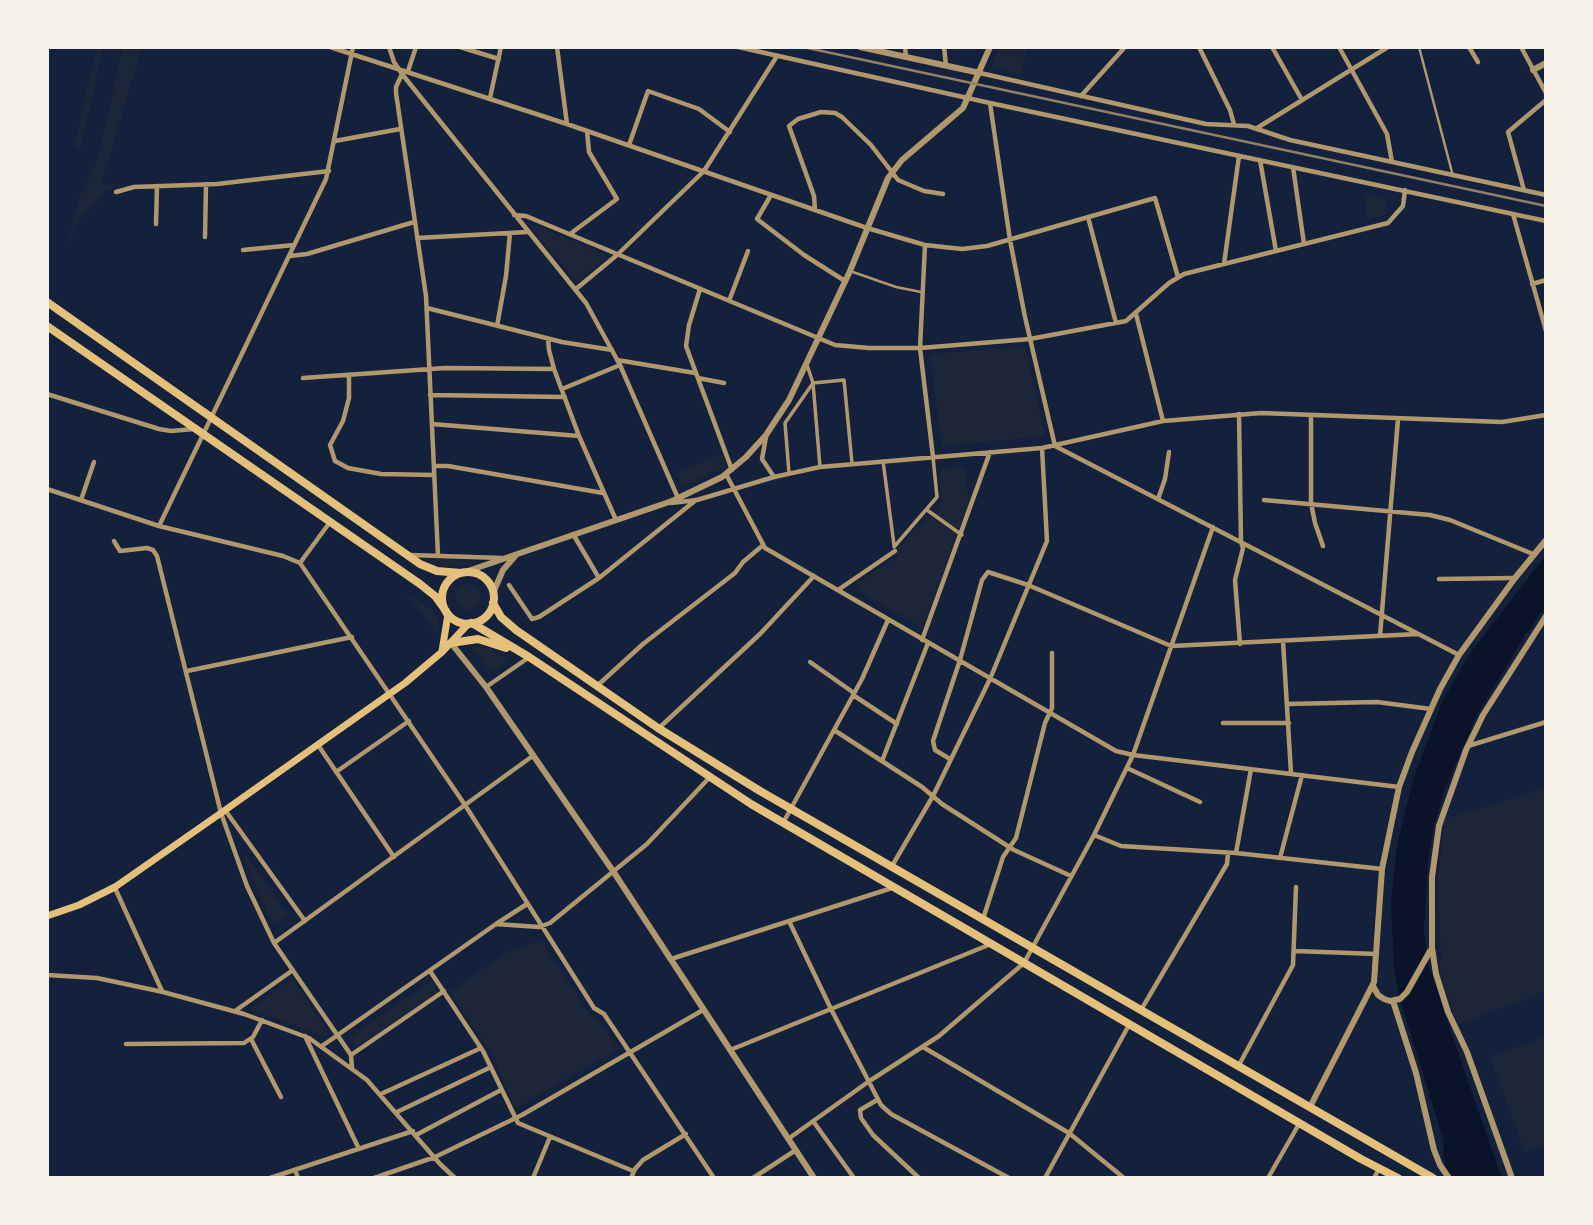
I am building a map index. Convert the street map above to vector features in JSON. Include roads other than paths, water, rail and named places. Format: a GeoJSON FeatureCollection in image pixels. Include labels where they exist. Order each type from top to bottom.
{"type":"FeatureCollection","features":[{"type":"Feature","properties":{"kind":"main road"},"geometry":{"type":"LineString","coordinates":[[47,302],[407,555],[433,570],[483,576],[490,584],[493,604],[512,628],[658,728],[790,809],[1433,1178]]}},
{"type":"Feature","properties":{"kind":"main road"},"geometry":{"type":"LineString","coordinates":[[47,326],[432,592],[447,612],[460,622],[471,623],[529,657],[709,778],[783,823],[1398,1178]]}},
{"type":"Feature","properties":{"kind":"main road"},"geometry":{"type":"LineString","coordinates":[[442,652],[447,612],[442,600],[443,590],[449,580],[463,572]]}},
{"type":"Feature","properties":{"kind":"main road"},"geometry":{"type":"LineString","coordinates":[[47,916],[79,905],[115,887],[318,746],[442,652],[471,623],[484,618],[493,604]]}},
{"type":"Feature","properties":{"kind":"main road"},"geometry":{"type":"LineString","coordinates":[[451,643],[469,639],[485,640],[529,657]]}},
{"type":"Feature","properties":{"kind":"street"},"geometry":{"type":"LineString","coordinates":[[330,47],[352,50],[867,228],[925,245],[962,249],[1010,240],[1155,198],[1178,277]]}},
{"type":"Feature","properties":{"kind":"street"},"geometry":{"type":"LineString","coordinates":[[389,47],[402,74],[527,232],[576,289],[620,365],[678,499]]}},
{"type":"Feature","properties":{"kind":"street"},"geometry":{"type":"LineString","coordinates":[[408,71],[416,47]]}},
{"type":"Feature","properties":{"kind":"street"},"geometry":{"type":"LineString","coordinates":[[460,47],[499,59]]}},
{"type":"Feature","properties":{"kind":"street"},"geometry":{"type":"LineString","coordinates":[[490,98],[501,47]]}},
{"type":"Feature","properties":{"kind":"street"},"geometry":{"type":"LineString","coordinates":[[557,47],[567,124]]}},
{"type":"Feature","properties":{"kind":"street"},"geometry":{"type":"LineString","coordinates":[[738,47],[1546,221]]}},
{"type":"Feature","properties":{"kind":"street"},"geometry":{"type":"LineString","coordinates":[[860,47],[1206,124],[1234,124],[1257,128],[1290,140],[1546,195]]}},
{"type":"Feature","properties":{"kind":"street"},"geometry":{"type":"LineString","coordinates":[[905,47],[906,57]]}},
{"type":"Feature","properties":{"kind":"street"},"geometry":{"type":"LineString","coordinates":[[944,47],[946,65]]}},
{"type":"Feature","properties":{"kind":"street"},"geometry":{"type":"LineString","coordinates":[[463,572],[678,499],[729,472],[766,435],[786,406],[850,271],[891,174],[902,160],[955,116],[969,97],[990,47]]}},
{"type":"Feature","properties":{"kind":"street"},"geometry":{"type":"LineString","coordinates":[[1081,97],[1125,47]]}},
{"type":"Feature","properties":{"kind":"street"},"geometry":{"type":"LineString","coordinates":[[1199,47],[1230,110],[1234,124]]}},
{"type":"Feature","properties":{"kind":"street"},"geometry":{"type":"LineString","coordinates":[[1272,47],[1302,100]]}},
{"type":"Feature","properties":{"kind":"street"},"geometry":{"type":"LineString","coordinates":[[1339,47],[1387,134],[1392,162]]}},
{"type":"Feature","properties":{"kind":"street"},"geometry":{"type":"LineString","coordinates":[[1257,128],[1388,47]]}},
{"type":"Feature","properties":{"kind":"street"},"geometry":{"type":"LineString","coordinates":[[1468,47],[1478,62]]}},
{"type":"Feature","properties":{"kind":"street"},"geometry":{"type":"LineString","coordinates":[[1521,47],[1546,93]]}},
{"type":"Feature","properties":{"kind":"street"},"geometry":{"type":"LineString","coordinates":[[159,526],[329,171],[352,50]]}},
{"type":"Feature","properties":{"kind":"street"},"geometry":{"type":"LineString","coordinates":[[576,289],[704,171],[777,56]]}},
{"type":"Feature","properties":{"kind":"street"},"geometry":{"type":"LineString","coordinates":[[1533,70],[1546,63]]}},
{"type":"Feature","properties":{"kind":"street"},"geometry":{"type":"LineString","coordinates":[[402,74],[396,87],[400,130],[427,308],[438,556]]}},
{"type":"Feature","properties":{"kind":"street"},"geometry":{"type":"LineString","coordinates":[[629,145],[648,92],[699,109],[730,132]]}},
{"type":"Feature","properties":{"kind":"street"},"geometry":{"type":"LineString","coordinates":[[1524,190],[1508,132],[1546,100]]}},
{"type":"Feature","properties":{"kind":"street"},"geometry":{"type":"LineString","coordinates":[[990,103],[1010,240],[1055,446],[1460,654]]}},
{"type":"Feature","properties":{"kind":"street"},"geometry":{"type":"LineString","coordinates":[[815,210],[814,196],[789,130],[798,118],[821,112],[840,115],[871,145],[891,174],[912,187],[943,194]]}},
{"type":"Feature","properties":{"kind":"street"},"geometry":{"type":"LineString","coordinates":[[335,141],[400,130]]}},
{"type":"Feature","properties":{"kind":"street"},"geometry":{"type":"LineString","coordinates":[[569,234],[617,200],[590,152],[587,131]]}},
{"type":"Feature","properties":{"kind":"street"},"geometry":{"type":"LineString","coordinates":[[1224,264],[1239,156]]}},
{"type":"Feature","properties":{"kind":"street"},"geometry":{"type":"LineString","coordinates":[[1260,160],[1276,251]]}},
{"type":"Feature","properties":{"kind":"street"},"geometry":{"type":"LineString","coordinates":[[1293,167],[1304,244]]}},
{"type":"Feature","properties":{"kind":"street"},"geometry":{"type":"LineString","coordinates":[[116,192],[130,188],[206,184],[329,171]]}},
{"type":"Feature","properties":{"kind":"street"},"geometry":{"type":"LineString","coordinates":[[205,237],[206,184]]}},
{"type":"Feature","properties":{"kind":"street"},"geometry":{"type":"LineString","coordinates":[[156,225],[157,186]]}},
{"type":"Feature","properties":{"kind":"street"},"geometry":{"type":"LineString","coordinates":[[514,215],[526,216],[819,338],[847,347],[920,348],[1030,339],[1125,321],[1178,277],[1388,223],[1403,206],[1405,190]]}},
{"type":"Feature","properties":{"kind":"street"},"geometry":{"type":"LineString","coordinates":[[771,195],[757,219],[804,255],[845,281]]}},
{"type":"Feature","properties":{"kind":"street"},"geometry":{"type":"LineString","coordinates":[[1513,214],[1546,331]]}},
{"type":"Feature","properties":{"kind":"street"},"geometry":{"type":"LineString","coordinates":[[1088,217],[1116,323]]}},
{"type":"Feature","properties":{"kind":"street"},"geometry":{"type":"LineString","coordinates":[[289,256],[307,254],[414,222]]}},
{"type":"Feature","properties":{"kind":"street"},"geometry":{"type":"LineString","coordinates":[[416,238],[527,232]]}},
{"type":"Feature","properties":{"kind":"street"},"geometry":{"type":"LineString","coordinates":[[497,326],[510,233]]}},
{"type":"Feature","properties":{"kind":"street"},"geometry":{"type":"LineString","coordinates":[[243,250],[295,244]]}},
{"type":"Feature","properties":{"kind":"street"},"geometry":{"type":"LineString","coordinates":[[838,590],[894,549],[937,497],[920,348],[925,245]]}},
{"type":"Feature","properties":{"kind":"street"},"geometry":{"type":"LineString","coordinates":[[729,301],[748,251]]}},
{"type":"Feature","properties":{"kind":"street"},"geometry":{"type":"LineString","coordinates":[[1532,284],[1546,280]]}},
{"type":"Feature","properties":{"kind":"street"},"geometry":{"type":"LineString","coordinates":[[700,289],[686,346],[733,489],[762,546],[1110,748],[1133,755],[1399,787]]}},
{"type":"Feature","properties":{"kind":"street"},"geometry":{"type":"LineString","coordinates":[[427,308],[548,339],[612,351]]}},
{"type":"Feature","properties":{"kind":"street"},"geometry":{"type":"LineString","coordinates":[[1136,314],[1163,421]]}},
{"type":"Feature","properties":{"kind":"street"},"geometry":{"type":"LineString","coordinates":[[548,339],[554,369],[579,436],[616,520]]}},
{"type":"Feature","properties":{"kind":"street"},"geometry":{"type":"LineString","coordinates":[[617,360],[723,383]]}},
{"type":"Feature","properties":{"kind":"street"},"geometry":{"type":"LineString","coordinates":[[807,363],[813,383],[821,467]]}},
{"type":"Feature","properties":{"kind":"street"},"geometry":{"type":"LineString","coordinates":[[562,389],[620,365]]}},
{"type":"Feature","properties":{"kind":"street"},"geometry":{"type":"LineString","coordinates":[[303,378],[429,369],[554,369]]}},
{"type":"Feature","properties":{"kind":"street"},"geometry":{"type":"LineString","coordinates":[[349,375],[350,392],[343,421],[330,445],[334,460],[341,466],[389,475],[434,475]]}},
{"type":"Feature","properties":{"kind":"street"},"geometry":{"type":"LineString","coordinates":[[789,473],[785,423],[813,383],[844,380],[852,463]]}},
{"type":"Feature","properties":{"kind":"street"},"geometry":{"type":"LineString","coordinates":[[47,394],[159,429],[194,429]]}},
{"type":"Feature","properties":{"kind":"street"},"geometry":{"type":"LineString","coordinates":[[430,395],[565,397]]}},
{"type":"Feature","properties":{"kind":"street"},"geometry":{"type":"LineString","coordinates":[[1239,414],[1243,556],[1235,580],[1240,643]]}},
{"type":"Feature","properties":{"kind":"street"},"geometry":{"type":"LineString","coordinates":[[664,504],[697,500],[789,473],[821,467],[1042,448],[1163,421],[1239,414],[1502,422],[1546,415]]}},
{"type":"Feature","properties":{"kind":"street"},"geometry":{"type":"LineString","coordinates":[[1311,415],[1311,503],[1322,546]]}},
{"type":"Feature","properties":{"kind":"street"},"geometry":{"type":"LineString","coordinates":[[1380,636],[1398,419]]}},
{"type":"Feature","properties":{"kind":"street"},"geometry":{"type":"LineString","coordinates":[[432,424],[579,436]]}},
{"type":"Feature","properties":{"kind":"street"},"geometry":{"type":"LineString","coordinates":[[766,435],[762,459],[774,477]]}},
{"type":"Feature","properties":{"kind":"street"},"geometry":{"type":"LineString","coordinates":[[892,867],[933,796],[990,679],[1047,538],[1042,448]]}},
{"type":"Feature","properties":{"kind":"street"},"geometry":{"type":"LineString","coordinates":[[922,640],[990,452]]}},
{"type":"Feature","properties":{"kind":"street"},"geometry":{"type":"LineString","coordinates":[[1158,499],[1167,474],[1169,452]]}},
{"type":"Feature","properties":{"kind":"street"},"geometry":{"type":"LineString","coordinates":[[883,461],[894,549]]}},
{"type":"Feature","properties":{"kind":"street"},"geometry":{"type":"LineString","coordinates":[[81,500],[94,462]]}},
{"type":"Feature","properties":{"kind":"street"},"geometry":{"type":"LineString","coordinates":[[434,466],[448,466],[604,493]]}},
{"type":"Feature","properties":{"kind":"street"},"geometry":{"type":"LineString","coordinates":[[47,489],[159,526],[283,556],[300,563],[465,805],[594,1008],[604,1014],[714,1178]]}},
{"type":"Feature","properties":{"kind":"street"},"geometry":{"type":"LineString","coordinates":[[509,586],[532,619],[539,617],[599,578],[697,500]]}},
{"type":"Feature","properties":{"kind":"street"},"geometry":{"type":"LineString","coordinates":[[1264,500],[1430,515],[1450,520],[1533,554]]}},
{"type":"Feature","properties":{"kind":"street"},"geometry":{"type":"LineString","coordinates":[[927,510],[961,535]]}},
{"type":"Feature","properties":{"kind":"street"},"geometry":{"type":"LineString","coordinates":[[300,563],[330,522]]}},
{"type":"Feature","properties":{"kind":"street"},"geometry":{"type":"LineString","coordinates":[[788,1139],[923,1047],[1024,963],[1128,768],[1213,527]]}},
{"type":"Feature","properties":{"kind":"street"},"geometry":{"type":"LineString","coordinates":[[573,533],[599,578]]}},
{"type":"Feature","properties":{"kind":"street"},"geometry":{"type":"LineString","coordinates":[[1310,1107],[1373,986],[1382,869],[1399,787],[1431,709],[1460,654],[1546,540]]}},
{"type":"Feature","properties":{"kind":"street"},"geometry":{"type":"LineString","coordinates":[[114,541],[121,552],[147,548],[156,553],[223,812],[247,886],[274,943],[351,1055],[352,1068]]}},
{"type":"Feature","properties":{"kind":"street"},"geometry":{"type":"LineString","coordinates":[[596,687],[643,644],[735,572],[762,546]]}},
{"type":"Feature","properties":{"kind":"street"},"geometry":{"type":"LineString","coordinates":[[493,593],[505,566],[520,552]]}},
{"type":"Feature","properties":{"kind":"street"},"geometry":{"type":"LineString","coordinates":[[407,555],[503,558]]}},
{"type":"Feature","properties":{"kind":"street"},"geometry":{"type":"LineString","coordinates":[[950,759],[934,750],[933,744],[985,573],[992,572],[1028,585],[1171,646],[1419,634]]}},
{"type":"Feature","properties":{"kind":"street"},"geometry":{"type":"LineString","coordinates":[[658,728],[760,635],[814,576]]}},
{"type":"Feature","properties":{"kind":"street"},"geometry":{"type":"LineString","coordinates":[[1439,579],[1515,578]]}},
{"type":"Feature","properties":{"kind":"street"},"geometry":{"type":"LineString","coordinates":[[1512,1178],[1436,974],[1432,948],[1432,877],[1437,839],[1446,803],[1468,746],[1483,715],[1546,616]]}},
{"type":"Feature","properties":{"kind":"street"},"geometry":{"type":"LineString","coordinates":[[783,823],[854,694],[888,620]]}},
{"type":"Feature","properties":{"kind":"street"},"geometry":{"type":"LineString","coordinates":[[187,671],[352,637]]}},
{"type":"Feature","properties":{"kind":"street"},"geometry":{"type":"LineString","coordinates":[[1283,641],[1291,774]]}},
{"type":"Feature","properties":{"kind":"street"},"geometry":{"type":"LineString","coordinates":[[451,643],[534,755],[814,1178]]}},
{"type":"Feature","properties":{"kind":"street"},"geometry":{"type":"LineString","coordinates":[[882,761],[928,643]]}},
{"type":"Feature","properties":{"kind":"street"},"geometry":{"type":"LineString","coordinates":[[983,919],[1003,857],[1016,838],[1028,797],[1053,700],[1052,653]]}},
{"type":"Feature","properties":{"kind":"street"},"geometry":{"type":"LineString","coordinates":[[486,687],[529,657]]}},
{"type":"Feature","properties":{"kind":"street"},"geometry":{"type":"LineString","coordinates":[[810,662],[897,724]]}},
{"type":"Feature","properties":{"kind":"street"},"geometry":{"type":"LineString","coordinates":[[1287,704],[1377,702],[1431,709]]}},
{"type":"Feature","properties":{"kind":"street"},"geometry":{"type":"LineString","coordinates":[[336,772],[409,721]]}},
{"type":"Feature","properties":{"kind":"street"},"geometry":{"type":"LineString","coordinates":[[1468,746],[1546,722]]}},
{"type":"Feature","properties":{"kind":"street"},"geometry":{"type":"LineString","coordinates":[[1223,723],[1289,723]]}},
{"type":"Feature","properties":{"kind":"street"},"geometry":{"type":"LineString","coordinates":[[834,730],[1010,848],[1071,876]]}},
{"type":"Feature","properties":{"kind":"street"},"geometry":{"type":"LineString","coordinates":[[318,746],[394,857]]}},
{"type":"Feature","properties":{"kind":"street"},"geometry":{"type":"LineString","coordinates":[[274,943],[534,755]]}},
{"type":"Feature","properties":{"kind":"street"},"geometry":{"type":"LineString","coordinates":[[1128,768],[1199,802]]}},
{"type":"Feature","properties":{"kind":"street"},"geometry":{"type":"LineString","coordinates":[[1237,853],[1251,769]]}},
{"type":"Feature","properties":{"kind":"street"},"geometry":{"type":"LineString","coordinates":[[1280,858],[1302,775]]}},
{"type":"Feature","properties":{"kind":"street"},"geometry":{"type":"LineString","coordinates":[[496,924],[542,926],[553,920],[647,844],[709,778]]}},
{"type":"Feature","properties":{"kind":"street"},"geometry":{"type":"LineString","coordinates":[[223,812],[305,921]]}},
{"type":"Feature","properties":{"kind":"street"},"geometry":{"type":"LineString","coordinates":[[1094,835],[1121,846],[1237,853],[1382,869]]}},
{"type":"Feature","properties":{"kind":"street"},"geometry":{"type":"LineString","coordinates":[[1142,1010],[1227,864],[1228,853]]}},
{"type":"Feature","properties":{"kind":"street"},"geometry":{"type":"LineString","coordinates":[[115,887],[163,992]]}},
{"type":"Feature","properties":{"kind":"street"},"geometry":{"type":"LineString","coordinates":[[670,960],[892,887]]}},
{"type":"Feature","properties":{"kind":"street"},"geometry":{"type":"LineString","coordinates":[[1238,1066],[1293,965],[1296,887]]}},
{"type":"Feature","properties":{"kind":"street"},"geometry":{"type":"LineString","coordinates":[[322,1046],[527,904]]}},
{"type":"Feature","properties":{"kind":"street"},"geometry":{"type":"LineString","coordinates":[[789,921],[877,1100],[891,1114],[1009,1178]]}},
{"type":"Feature","properties":{"kind":"street"},"geometry":{"type":"LineString","coordinates":[[729,1051],[991,944]]}},
{"type":"Feature","properties":{"kind":"street"},"geometry":{"type":"LineString","coordinates":[[1373,986],[1381,998],[1397,1000],[1408,992],[1432,948]]}},
{"type":"Feature","properties":{"kind":"street"},"geometry":{"type":"LineString","coordinates":[[1295,951],[1377,954]]}},
{"type":"Feature","properties":{"kind":"street"},"geometry":{"type":"LineString","coordinates":[[234,1012],[293,970]]}},
{"type":"Feature","properties":{"kind":"street"},"geometry":{"type":"LineString","coordinates":[[430,971],[481,1048],[515,1119],[522,1125],[634,1171]]}},
{"type":"Feature","properties":{"kind":"street"},"geometry":{"type":"LineString","coordinates":[[47,975],[97,978],[163,992],[262,1020],[305,1037],[352,1068],[381,1094],[455,1178]]}},
{"type":"Feature","properties":{"kind":"street"},"geometry":{"type":"LineString","coordinates":[[351,1055],[444,991]]}},
{"type":"Feature","properties":{"kind":"street"},"geometry":{"type":"LineString","coordinates":[[1397,1000],[1434,1150],[1449,1177]]}},
{"type":"Feature","properties":{"kind":"street"},"geometry":{"type":"LineString","coordinates":[[374,1178],[435,1157],[515,1119],[703,1010]]}},
{"type":"Feature","properties":{"kind":"street"},"geometry":{"type":"LineString","coordinates":[[126,1044],[240,1043],[251,1039],[262,1020]]}},
{"type":"Feature","properties":{"kind":"street"},"geometry":{"type":"LineString","coordinates":[[1045,1178],[1130,1025]]}},
{"type":"Feature","properties":{"kind":"street"},"geometry":{"type":"LineString","coordinates":[[305,1037],[359,1149]]}},
{"type":"Feature","properties":{"kind":"street"},"geometry":{"type":"LineString","coordinates":[[251,1039],[281,1097]]}},
{"type":"Feature","properties":{"kind":"street"},"geometry":{"type":"LineString","coordinates":[[923,1047],[1069,1133],[1124,1178]]}},
{"type":"Feature","properties":{"kind":"street"},"geometry":{"type":"LineString","coordinates":[[381,1094],[481,1048]]}},
{"type":"Feature","properties":{"kind":"street"},"geometry":{"type":"LineString","coordinates":[[397,1112],[491,1067]]}},
{"type":"Feature","properties":{"kind":"street"},"geometry":{"type":"LineString","coordinates":[[270,1178],[415,1133],[501,1090]]}},
{"type":"Feature","properties":{"kind":"street"},"geometry":{"type":"LineString","coordinates":[[877,1100],[862,1109],[859,1114],[873,1135],[919,1178]]}},
{"type":"Feature","properties":{"kind":"street"},"geometry":{"type":"LineString","coordinates":[[813,1121],[854,1178]]}},
{"type":"Feature","properties":{"kind":"street"},"geometry":{"type":"LineString","coordinates":[[1268,1178],[1300,1123]]}},
{"type":"Feature","properties":{"kind":"street"},"geometry":{"type":"LineString","coordinates":[[631,1178],[643,1160],[686,1134]]}},
{"type":"Feature","properties":{"kind":"street"},"geometry":{"type":"LineString","coordinates":[[533,1178],[550,1137]]}},
{"type":"Feature","properties":{"kind":"street"},"geometry":{"type":"LineString","coordinates":[[752,1178],[796,1150]]}},
{"type":"Feature","properties":{"kind":"street"},"geometry":{"type":"LineString","coordinates":[[1374,1178],[1379,1169]]}},
{"type":"Feature","properties":{"kind":"street"},"geometry":{"type":"LineString","coordinates":[[295,1170],[298,1178]]}},
{"type":"Feature","properties":{"kind":"lane"},"geometry":{"type":"LineString","coordinates":[[1419,47],[1454,176]]}},
{"type":"Feature","properties":{"kind":"lane"},"geometry":{"type":"LineString","coordinates":[[850,271],[896,287],[922,292]]}},
{"type":"Feature","properties":{"kind":"railway"},"geometry":{"type":"LineString","coordinates":[[803,47],[1546,206]]}}]}
